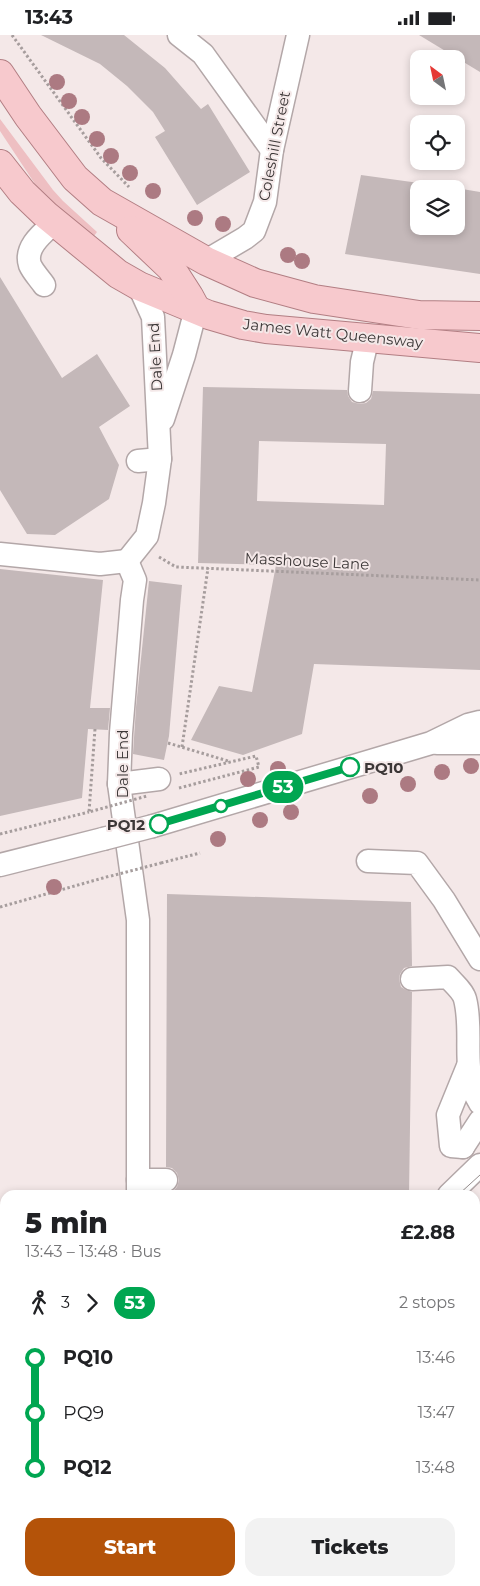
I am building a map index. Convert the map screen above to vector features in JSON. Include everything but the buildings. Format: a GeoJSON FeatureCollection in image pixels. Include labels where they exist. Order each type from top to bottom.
{"type":"FeatureCollection","features":[{"type":"Feature","properties":{"kind":"main road","name":"James Watt Queensway"},"geometry":{"type":"LineString","coordinates":[[0,73],[28,116],[75,178],[102,202],[206,261],[255,283],[314,299],[419,315],[480,316]]}},
{"type":"Feature","properties":{"kind":"main road","name":"James Watt Queensway"},"geometry":{"type":"LineString","coordinates":[[0,164],[22,192],[118,274],[139,286],[196,309],[243,325],[266,329],[368,337],[480,349]]}},
{"type":"Feature","properties":{"kind":"main road"},"geometry":{"type":"LineString","coordinates":[[102,202],[171,268],[196,309]]}},
{"type":"Feature","properties":{"kind":"street"},"geometry":{"type":"LineString","coordinates":[[179,35],[203,54],[272,151]]}},
{"type":"Feature","properties":{"kind":"street","name":"Coleshill Street"},"geometry":{"type":"LineString","coordinates":[[206,261],[254,231],[265,202],[272,151],[298,35]]}},
{"type":"Feature","properties":{"kind":"street"},"geometry":{"type":"LineString","coordinates":[[44,285],[30,266],[29,254],[35,242],[55,222]]}},
{"type":"Feature","properties":{"kind":"street","name":"Dale End"},"geometry":{"type":"LineString","coordinates":[[139,286],[153,317],[159,431]]}},
{"type":"Feature","properties":{"kind":"street","name":"Dale End"},"geometry":{"type":"LineString","coordinates":[[138,1187],[138,920],[119,784],[121,724],[135,580],[133,553],[147,536],[154,503],[149,460],[184,355],[196,309]]}},
{"type":"Feature","properties":{"kind":"street"},"geometry":{"type":"LineString","coordinates":[[360,391],[362,362],[368,337]]}},
{"type":"Feature","properties":{"kind":"street"},"geometry":{"type":"LineString","coordinates":[[0,554],[100,564],[133,553]]}},
{"type":"Feature","properties":{"kind":"street"},"geometry":{"type":"LineString","coordinates":[[0,865],[153,826],[431,743],[468,725],[480,722]]}},
{"type":"Feature","properties":{"kind":"street"},"geometry":{"type":"LineString","coordinates":[[431,743],[480,743]]}},
{"type":"Feature","properties":{"kind":"street"},"geometry":{"type":"LineString","coordinates":[[119,784],[161,788]]}},
{"type":"Feature","properties":{"kind":"street"},"geometry":{"type":"LineString","coordinates":[[368,861],[417,863],[444,899],[480,959]]}},
{"type":"Feature","properties":{"kind":"street"},"geometry":{"type":"LineString","coordinates":[[412,979],[448,977],[465,997],[468,1030],[468,1066],[473,1093],[480,1103]]}},
{"type":"Feature","properties":{"kind":"street"},"geometry":{"type":"LineString","coordinates":[[453,1190],[480,1165],[462,1147],[451,1146],[448,1115],[468,1066]]}},
{"type":"Feature","properties":{"kind":"street"},"geometry":{"type":"LineString","coordinates":[[462,1147],[480,1121]]}},
{"type":"Feature","properties":{"kind":"street"},"geometry":{"type":"LineString","coordinates":[[138,1187],[166,1180]]}},
{"type":"Feature","properties":{"kind":"path"},"geometry":{"type":"LineString","coordinates":[[12,35],[101,158],[134,191]]}},
{"type":"Feature","properties":{"kind":"path","name":"Masshouse Lane"},"geometry":{"type":"LineString","coordinates":[[133,553],[176,567],[480,580]]}},
{"type":"Feature","properties":{"kind":"path"},"geometry":{"type":"LineString","coordinates":[[182,747],[208,568]]}},
{"type":"Feature","properties":{"kind":"path"},"geometry":{"type":"LineString","coordinates":[[89,812],[95,729]]}},
{"type":"Feature","properties":{"kind":"path"},"geometry":{"type":"LineString","coordinates":[[168,743],[229,761]]}},
{"type":"Feature","properties":{"kind":"path"},"geometry":{"type":"LineString","coordinates":[[0,834],[89,812],[161,788],[229,761],[256,756],[259,767],[161,788]]}},
{"type":"Feature","properties":{"kind":"path"},"geometry":{"type":"LineString","coordinates":[[0,907],[200,853]]}},
{"type":"Feature","properties":{"kind":"shaded area"},"geometry":{"type":"Polygon","coordinates":[[[0,119],[53,190],[97,232],[91,240],[53,205],[35,184],[0,131],[0,119]]]}},
{"type":"Feature","properties":{"kind":"tram line"},"geometry":{"type":"LineString","coordinates":[[464,1190],[480,1175]]}},
{"type":"Feature","properties":{"kind":"bus line","name":"53"},"geometry":{"type":"LineString","coordinates":[[159,824],[350,767]]}},
{"type":"Feature","properties":{"kind":"place","name":"PQ10"},"geometry":{"type":"Point","coordinates":[350,767]}},
{"type":"Feature","properties":{"kind":"place","name":"PQ12"},"geometry":{"type":"Point","coordinates":[159,824]}}]}
